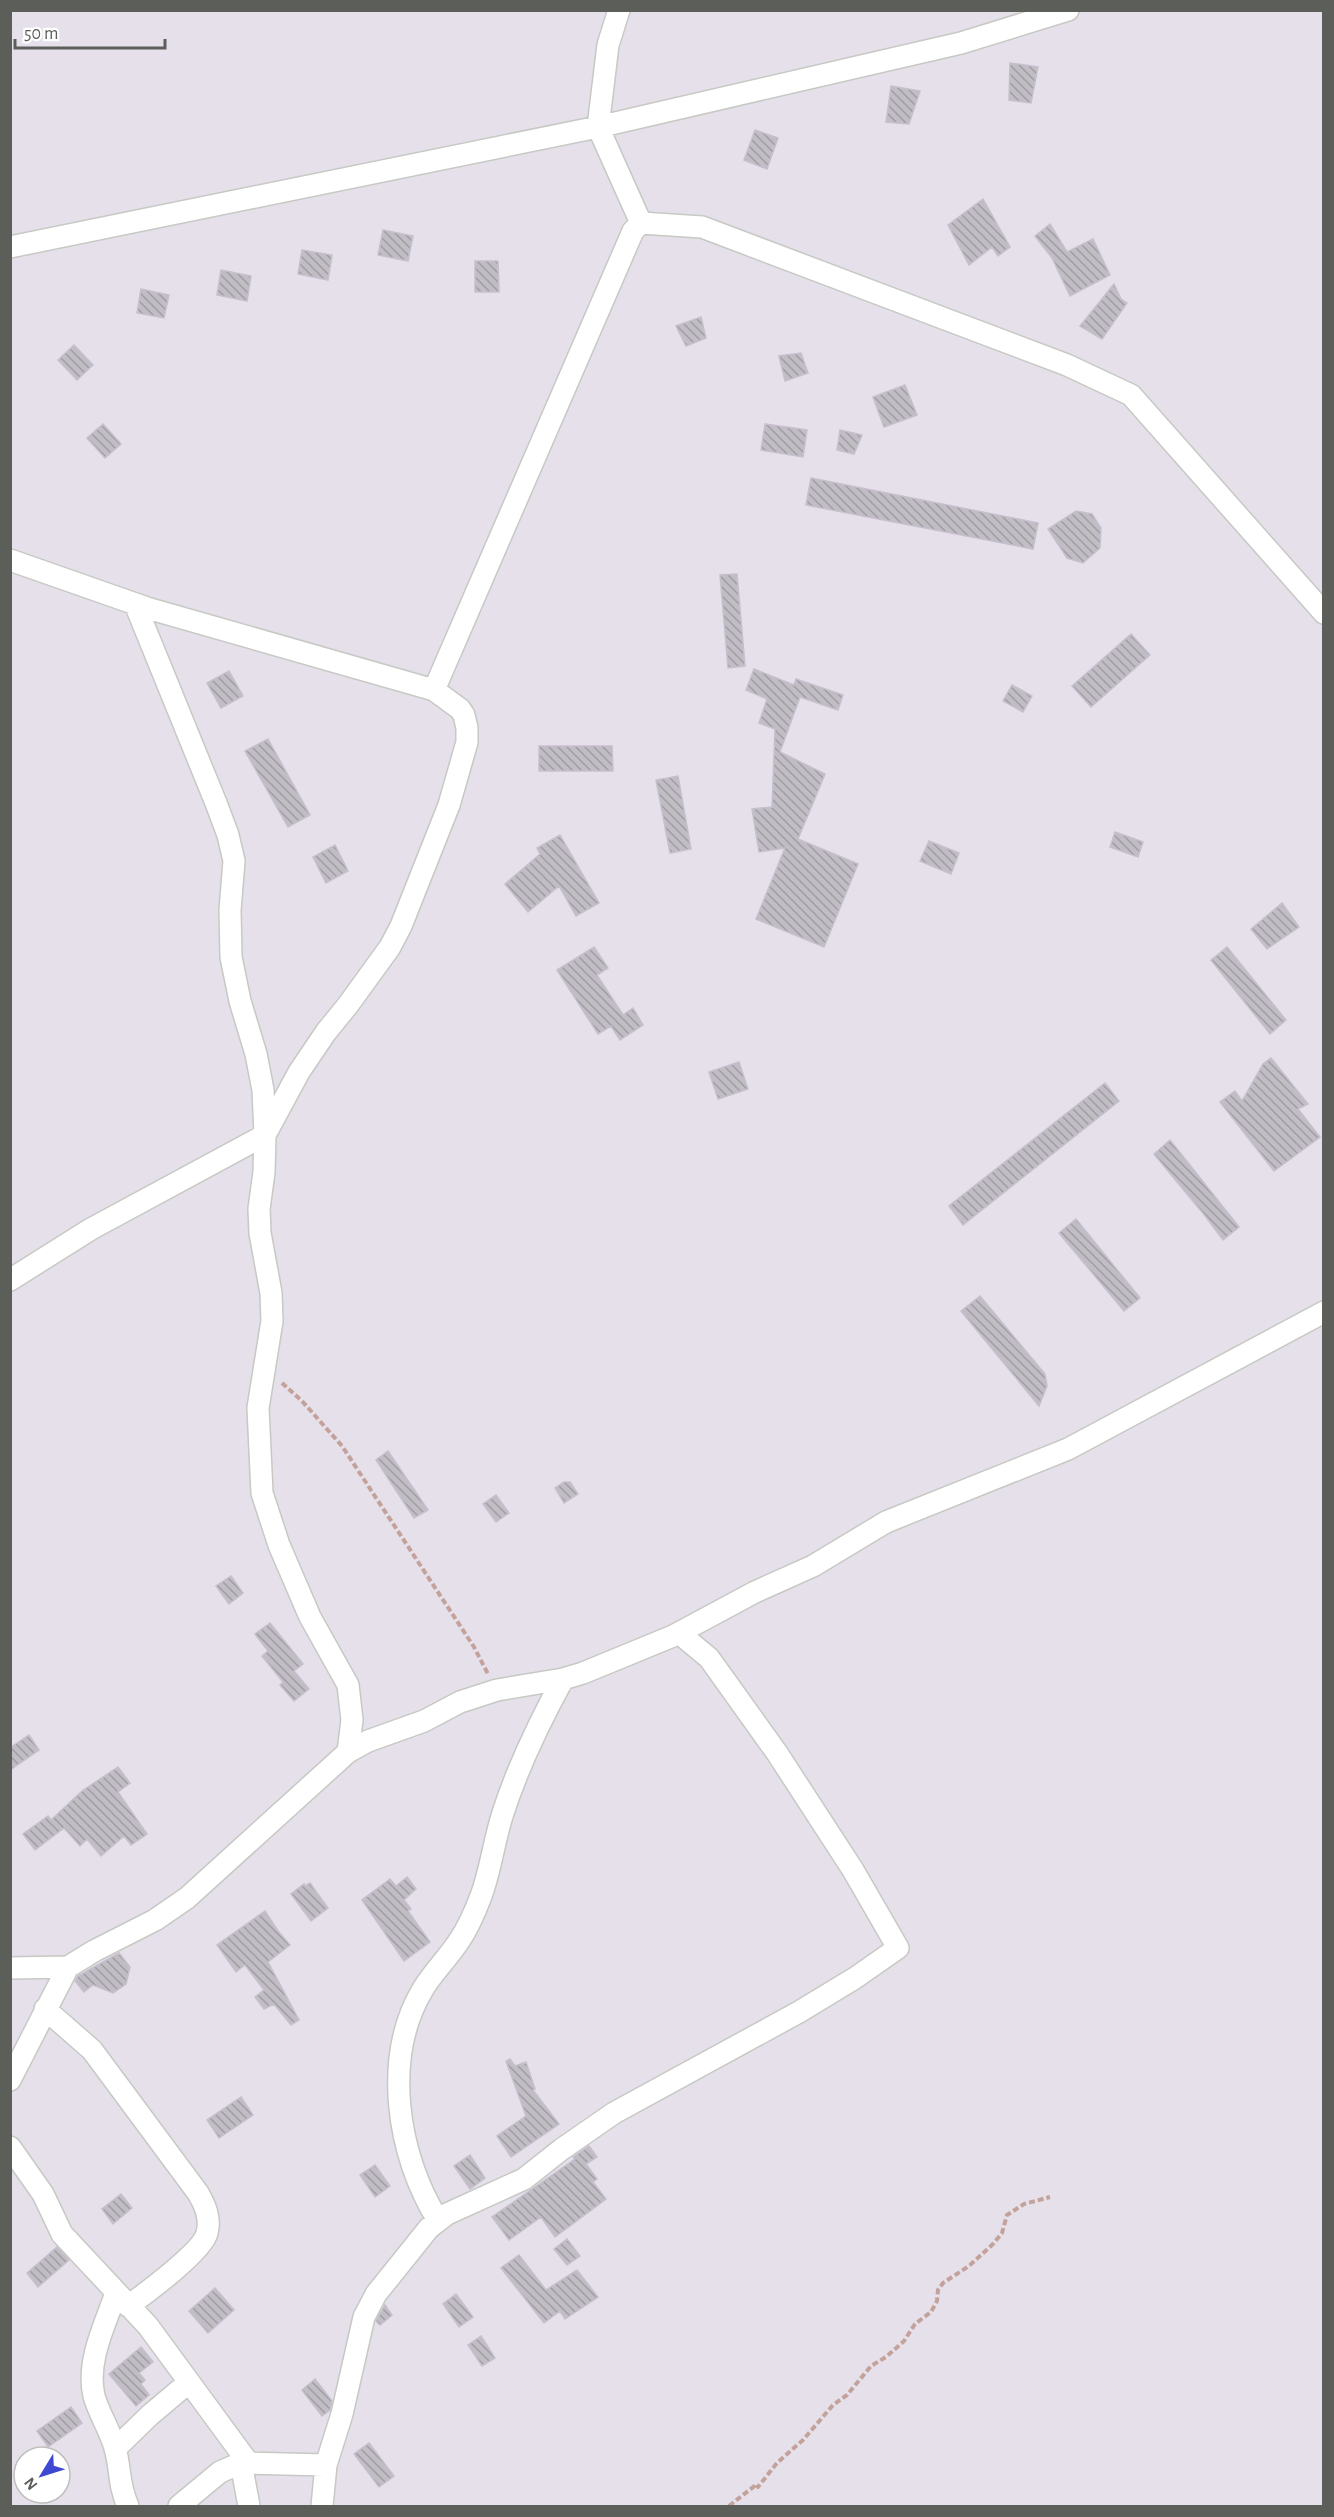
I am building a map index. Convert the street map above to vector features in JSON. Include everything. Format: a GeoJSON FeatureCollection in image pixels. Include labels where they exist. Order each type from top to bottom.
{"type":"FeatureCollection","features":[{"type":"Feature","properties":{"kind":"street"},"geometry":{"type":"LineString","coordinates":[[619,10],[608,45],[598,127],[641,223]]}},
{"type":"Feature","properties":{"kind":"street"},"geometry":{"type":"LineString","coordinates":[[10,247],[598,127],[962,43],[1068,10]]}},
{"type":"Feature","properties":{"kind":"street"},"geometry":{"type":"LineString","coordinates":[[434,690],[633,231],[641,223],[702,227],[1067,364],[1131,395],[1323,613]]}},
{"type":"Feature","properties":{"kind":"street"},"geometry":{"type":"LineString","coordinates":[[10,560],[135,604],[434,690],[460,709],[467,728],[467,742],[450,805],[401,926],[390,947],[299,1072],[265,1135],[91,1229],[10,1280]]}},
{"type":"Feature","properties":{"kind":"street"},"geometry":{"type":"LineString","coordinates":[[135,604],[228,836],[234,861],[230,909],[231,957],[263,1090],[265,1135],[264,1172],[259,1209],[260,1233],[272,1293],[272,1321],[258,1408],[262,1493],[279,1545],[310,1617],[348,1685],[352,1719],[348,1752]]}},
{"type":"Feature","properties":{"kind":"street"},"geometry":{"type":"LineString","coordinates":[[10,2080],[68,1967],[94,1950],[155,1920],[187,1898],[348,1752],[368,1741],[424,1721],[460,1702],[497,1690],[563,1679],[583,1673],[679,1633],[813,1566],[886,1521],[1068,1449],[1323,1312]]}},
{"type":"Feature","properties":{"kind":"street"},"geometry":{"type":"LineString","coordinates":[[322,2506],[326,2465],[342,2414],[368,2307],[376,2294],[438,2220],[524,2179],[614,2113],[800,2013],[898,1948],[853,1870],[777,1753],[709,1658],[679,1633]]}},
{"type":"Feature","properties":{"kind":"street"},"geometry":{"type":"LineString","coordinates":[[438,2220],[418,2179],[402,2123],[399,2078],[403,2042],[423,1988],[460,1940],[472,1918],[482,1895],[495,1840],[515,1778],[536,1729],[563,1679]]}},
{"type":"Feature","properties":{"kind":"street"},"geometry":{"type":"LineString","coordinates":[[10,1968],[68,1967]]}},
{"type":"Feature","properties":{"kind":"street"},"geometry":{"type":"LineString","coordinates":[[45,2009],[92,2050],[206,2207],[208,2224],[204,2241],[145,2295],[122,2299]]}},
{"type":"Feature","properties":{"kind":"street"},"geometry":{"type":"LineString","coordinates":[[10,2147],[43,2194],[62,2234],[148,2326],[244,2462],[249,2506]]}},
{"type":"Feature","properties":{"kind":"street"},"geometry":{"type":"LineString","coordinates":[[122,2299],[98,2348],[92,2379],[94,2396],[115,2449],[118,2477],[128,2506]]}},
{"type":"Feature","properties":{"kind":"street"},"geometry":{"type":"LineString","coordinates":[[115,2449],[188,2383]]}},
{"type":"Feature","properties":{"kind":"street"},"geometry":{"type":"LineString","coordinates":[[179,2506],[220,2472],[244,2462],[326,2465]]}},
{"type":"Feature","properties":{"kind":"path"},"geometry":{"type":"LineString","coordinates":[[263,1367],[302,1401],[342,1446],[474,1647],[497,1690]]}},
{"type":"Feature","properties":{"kind":"path"},"geometry":{"type":"LineString","coordinates":[[729,2506],[757,2484],[758,2487],[777,2463],[803,2440],[833,2406],[847,2395],[871,2366],[904,2341],[915,2324],[931,2312],[937,2301],[938,2290],[943,2283],[964,2270],[1002,2233],[1007,2215],[1024,2204],[1050,2197]]}},
{"type":"Feature","properties":{"kind":"building"},"geometry":{"type":"Polygon","coordinates":[[[1010,63],[1038,67],[1031,103],[1009,100],[1010,63]]]}},
{"type":"Feature","properties":{"kind":"building"},"geometry":{"type":"Polygon","coordinates":[[[891,86],[920,91],[909,124],[886,122],[891,86]]]}},
{"type":"Feature","properties":{"kind":"building"},"geometry":{"type":"Polygon","coordinates":[[[755,130],[778,138],[767,169],[744,160],[755,130]]]}},
{"type":"Feature","properties":{"kind":"building"},"geometry":{"type":"Polygon","coordinates":[[[983,199],[1010,247],[998,256],[992,247],[969,265],[948,225],[983,199]]]}},
{"type":"Feature","properties":{"kind":"building"},"geometry":{"type":"Polygon","coordinates":[[[1050,224],[1067,252],[1093,239],[1110,275],[1070,296],[1052,258],[1035,236],[1050,224]]]}},
{"type":"Feature","properties":{"kind":"building"},"geometry":{"type":"Polygon","coordinates":[[[383,230],[413,236],[408,261],[378,255],[383,230]]]}},
{"type":"Feature","properties":{"kind":"building"},"geometry":{"type":"Polygon","coordinates":[[[302,250],[332,255],[328,280],[298,274],[302,250]]]}},
{"type":"Feature","properties":{"kind":"building"},"geometry":{"type":"Polygon","coordinates":[[[475,261],[498,261],[499,292],[475,292],[475,261]]]}},
{"type":"Feature","properties":{"kind":"building"},"geometry":{"type":"Polygon","coordinates":[[[221,270],[251,276],[247,301],[217,295],[221,270]]]}},
{"type":"Feature","properties":{"kind":"building"},"geometry":{"type":"Polygon","coordinates":[[[1114,284],[1121,299],[1127,303],[1102,339],[1080,326],[1114,284]]]}},
{"type":"Feature","properties":{"kind":"building"},"geometry":{"type":"Polygon","coordinates":[[[141,289],[169,295],[164,318],[137,313],[141,289]]]}},
{"type":"Feature","properties":{"kind":"building"},"geometry":{"type":"Polygon","coordinates":[[[701,317],[706,338],[686,346],[676,326],[701,317]]]}},
{"type":"Feature","properties":{"kind":"building"},"geometry":{"type":"Polygon","coordinates":[[[74,345],[93,365],[77,380],[58,360],[74,345]]]}},
{"type":"Feature","properties":{"kind":"building"},"geometry":{"type":"Polygon","coordinates":[[[801,353],[808,373],[785,381],[779,356],[801,353]]]}},
{"type":"Feature","properties":{"kind":"building"},"geometry":{"type":"Polygon","coordinates":[[[905,385],[917,415],[884,427],[873,397],[905,385]]]}},
{"type":"Feature","properties":{"kind":"building"},"geometry":{"type":"Polygon","coordinates":[[[103,424],[121,444],[105,458],[87,438],[103,424]]]}},
{"type":"Feature","properties":{"kind":"building"},"geometry":{"type":"Polygon","coordinates":[[[765,424],[807,430],[803,457],[761,450],[765,424]]]}},
{"type":"Feature","properties":{"kind":"building"},"geometry":{"type":"Polygon","coordinates":[[[840,430],[862,435],[854,454],[837,450],[840,430]]]}},
{"type":"Feature","properties":{"kind":"building"},"geometry":{"type":"Polygon","coordinates":[[[811,478],[1038,523],[1033,549],[806,505],[811,478]]]}},
{"type":"Feature","properties":{"kind":"building"},"geometry":{"type":"Polygon","coordinates":[[[1076,511],[1092,514],[1101,528],[1100,548],[1083,563],[1067,558],[1048,529],[1076,511]]]}},
{"type":"Feature","properties":{"kind":"building"},"geometry":{"type":"Polygon","coordinates":[[[737,574],[745,666],[728,668],[720,575],[737,574]]]}},
{"type":"Feature","properties":{"kind":"building"},"geometry":{"type":"Polygon","coordinates":[[[1131,634],[1150,655],[1091,707],[1072,686],[1131,634]]]}},
{"type":"Feature","properties":{"kind":"building"},"geometry":{"type":"Polygon","coordinates":[[[754,669],[794,685],[796,679],[843,695],[838,710],[800,697],[780,752],[825,774],[798,839],[858,864],[824,947],[756,919],[785,848],[759,852],[752,809],[772,807],[775,729],[759,723],[767,699],[746,690],[754,669]]]}},
{"type":"Feature","properties":{"kind":"building"},"geometry":{"type":"Polygon","coordinates":[[[229,671],[243,696],[221,708],[207,683],[229,671]]]}},
{"type":"Feature","properties":{"kind":"building"},"geometry":{"type":"Polygon","coordinates":[[[1012,685],[1032,696],[1023,712],[1003,701],[1012,685]]]}},
{"type":"Feature","properties":{"kind":"building"},"geometry":{"type":"Polygon","coordinates":[[[268,739],[310,815],[288,827],[245,751],[268,739]]]}},
{"type":"Feature","properties":{"kind":"building"},"geometry":{"type":"Polygon","coordinates":[[[539,746],[612,746],[613,771],[539,771],[539,746]]]}},
{"type":"Feature","properties":{"kind":"building"},"geometry":{"type":"Polygon","coordinates":[[[678,776],[691,849],[670,853],[656,780],[678,776]]]}},
{"type":"Feature","properties":{"kind":"building"},"geometry":{"type":"Polygon","coordinates":[[[1115,832],[1143,842],[1138,857],[1110,847],[1115,832]]]}},
{"type":"Feature","properties":{"kind":"building"},"geometry":{"type":"Polygon","coordinates":[[[560,835],[599,903],[576,916],[559,886],[528,912],[505,884],[540,854],[537,848],[560,835]]]}},
{"type":"Feature","properties":{"kind":"building"},"geometry":{"type":"Polygon","coordinates":[[[929,841],[959,853],[951,874],[920,861],[929,841]]]}},
{"type":"Feature","properties":{"kind":"building"},"geometry":{"type":"Polygon","coordinates":[[[335,845],[348,871],[326,883],[313,857],[335,845]]]}},
{"type":"Feature","properties":{"kind":"building"},"geometry":{"type":"Polygon","coordinates":[[[1282,903],[1299,927],[1267,949],[1251,929],[1282,903]]]}},
{"type":"Feature","properties":{"kind":"building"},"geometry":{"type":"Polygon","coordinates":[[[594,947],[608,968],[597,975],[623,1015],[633,1008],[643,1025],[620,1040],[611,1026],[598,1034],[557,970],[594,947]]]}},
{"type":"Feature","properties":{"kind":"building"},"geometry":{"type":"Polygon","coordinates":[[[1227,947],[1286,1020],[1270,1034],[1211,960],[1227,947]]]}},
{"type":"Feature","properties":{"kind":"building"},"geometry":{"type":"Polygon","coordinates":[[[1271,1058],[1308,1104],[1298,1109],[1320,1137],[1274,1171],[1220,1102],[1235,1091],[1242,1101],[1263,1064],[1271,1058]]]}},
{"type":"Feature","properties":{"kind":"building"},"geometry":{"type":"Polygon","coordinates":[[[739,1062],[748,1089],[718,1099],[709,1072],[739,1062]]]}},
{"type":"Feature","properties":{"kind":"building"},"geometry":{"type":"Polygon","coordinates":[[[1105,1083],[1119,1101],[963,1225],[949,1206],[1105,1083]]]}},
{"type":"Feature","properties":{"kind":"building"},"geometry":{"type":"Polygon","coordinates":[[[1170,1140],[1239,1227],[1223,1240],[1154,1154],[1170,1140]]]}},
{"type":"Feature","properties":{"kind":"building"},"geometry":{"type":"Polygon","coordinates":[[[1076,1219],[1140,1298],[1124,1311],[1059,1233],[1076,1219]]]}},
{"type":"Feature","properties":{"kind":"building"},"geometry":{"type":"Polygon","coordinates":[[[980,1296],[1045,1374],[1047,1386],[1039,1406],[961,1311],[980,1296]]]}},
{"type":"Feature","properties":{"kind":"building"},"geometry":{"type":"Polygon","coordinates":[[[388,1451],[428,1510],[414,1518],[376,1460],[388,1451]]]}},
{"type":"Feature","properties":{"kind":"building"},"geometry":{"type":"Polygon","coordinates":[[[564,1482],[570,1482],[578,1494],[564,1503],[555,1488],[564,1482]]]}},
{"type":"Feature","properties":{"kind":"building"},"geometry":{"type":"Polygon","coordinates":[[[496,1495],[509,1513],[496,1522],[483,1504],[496,1495]]]}},
{"type":"Feature","properties":{"kind":"building"},"geometry":{"type":"Polygon","coordinates":[[[231,1576],[243,1593],[229,1604],[216,1586],[231,1576]]]}},
{"type":"Feature","properties":{"kind":"building"},"geometry":{"type":"Polygon","coordinates":[[[270,1623],[303,1664],[294,1671],[309,1689],[294,1701],[280,1685],[283,1682],[262,1656],[268,1651],[255,1634],[270,1623]]]}},
{"type":"Feature","properties":{"kind":"building"},"geometry":{"type":"Polygon","coordinates":[[[29,1735],[39,1750],[10,1770],[10,1748],[29,1735]]]}},
{"type":"Feature","properties":{"kind":"building"},"geometry":{"type":"Polygon","coordinates":[[[118,1767],[130,1783],[118,1792],[147,1834],[131,1845],[124,1836],[101,1856],[87,1839],[80,1846],[64,1828],[35,1850],[23,1834],[48,1816],[51,1820],[82,1791],[118,1767]]]}},
{"type":"Feature","properties":{"kind":"building"},"geometry":{"type":"Polygon","coordinates":[[[407,1877],[416,1889],[404,1900],[411,1909],[408,1911],[430,1942],[404,1961],[362,1900],[390,1879],[396,1886],[407,1877]]]}},
{"type":"Feature","properties":{"kind":"building"},"geometry":{"type":"Polygon","coordinates":[[[310,1883],[328,1908],[311,1921],[291,1894],[304,1884],[305,1886],[310,1883]]]}},
{"type":"Feature","properties":{"kind":"building"},"geometry":{"type":"Polygon","coordinates":[[[265,1911],[290,1945],[268,1962],[299,2020],[291,2025],[274,2004],[264,2009],[255,1997],[264,1990],[245,1965],[236,1972],[217,1945],[265,1911]]]}},
{"type":"Feature","properties":{"kind":"building"},"geometry":{"type":"Polygon","coordinates":[[[119,1953],[130,1967],[126,1984],[113,1993],[93,1985],[84,1992],[75,1981],[78,1976],[119,1953]]]}},
{"type":"Feature","properties":{"kind":"building"},"geometry":{"type":"Polygon","coordinates":[[[510,2059],[515,2066],[526,2062],[535,2089],[533,2090],[559,2124],[511,2157],[497,2136],[526,2116],[506,2061],[510,2059]]]}},
{"type":"Feature","properties":{"kind":"building"},"geometry":{"type":"Polygon","coordinates":[[[241,2097],[253,2115],[219,2138],[207,2120],[241,2097]]]}},
{"type":"Feature","properties":{"kind":"building"},"geometry":{"type":"Polygon","coordinates":[[[589,2146],[597,2157],[586,2164],[597,2179],[593,2182],[606,2199],[555,2237],[541,2217],[509,2240],[492,2217],[575,2159],[573,2157],[589,2146]]]}},
{"type":"Feature","properties":{"kind":"building"},"geometry":{"type":"Polygon","coordinates":[[[470,2155],[485,2178],[470,2189],[454,2166],[470,2155]]]}},
{"type":"Feature","properties":{"kind":"building"},"geometry":{"type":"Polygon","coordinates":[[[375,2165],[390,2186],[375,2197],[360,2175],[375,2165]]]}},
{"type":"Feature","properties":{"kind":"building"},"geometry":{"type":"Polygon","coordinates":[[[121,2194],[132,2208],[113,2224],[102,2209],[121,2194]]]}},
{"type":"Feature","properties":{"kind":"building"},"geometry":{"type":"Polygon","coordinates":[[[567,2239],[580,2256],[567,2265],[554,2249],[567,2239]]]}},
{"type":"Feature","properties":{"kind":"building"},"geometry":{"type":"Polygon","coordinates":[[[57,2247],[69,2260],[38,2287],[27,2273],[57,2247]]]}},
{"type":"Feature","properties":{"kind":"building"},"geometry":{"type":"Polygon","coordinates":[[[519,2255],[546,2290],[577,2270],[598,2297],[565,2319],[560,2311],[544,2323],[501,2268],[519,2255]]]}},
{"type":"Feature","properties":{"kind":"building"},"geometry":{"type":"Polygon","coordinates":[[[215,2288],[234,2310],[208,2333],[189,2311],[215,2288]]]}},
{"type":"Feature","properties":{"kind":"building"},"geometry":{"type":"Polygon","coordinates":[[[456,2294],[473,2317],[459,2327],[443,2304],[456,2294]]]}},
{"type":"Feature","properties":{"kind":"building"},"geometry":{"type":"Polygon","coordinates":[[[385,2305],[392,2315],[380,2325],[376,2321],[385,2305]]]}},
{"type":"Feature","properties":{"kind":"building"},"geometry":{"type":"Polygon","coordinates":[[[481,2336],[495,2358],[482,2366],[468,2345],[481,2336]]]}},
{"type":"Feature","properties":{"kind":"building"},"geometry":{"type":"Polygon","coordinates":[[[141,2347],[153,2362],[139,2373],[145,2380],[141,2384],[149,2395],[136,2406],[109,2374],[141,2347]]]}},
{"type":"Feature","properties":{"kind":"building"},"geometry":{"type":"Polygon","coordinates":[[[315,2379],[332,2401],[330,2410],[322,2416],[302,2390],[315,2379]]]}},
{"type":"Feature","properties":{"kind":"building"},"geometry":{"type":"Polygon","coordinates":[[[71,2407],[82,2423],[51,2445],[47,2445],[37,2431],[71,2407]]]}},
{"type":"Feature","properties":{"kind":"building"},"geometry":{"type":"Polygon","coordinates":[[[369,2443],[394,2476],[379,2487],[354,2454],[369,2443]]]}}]}
